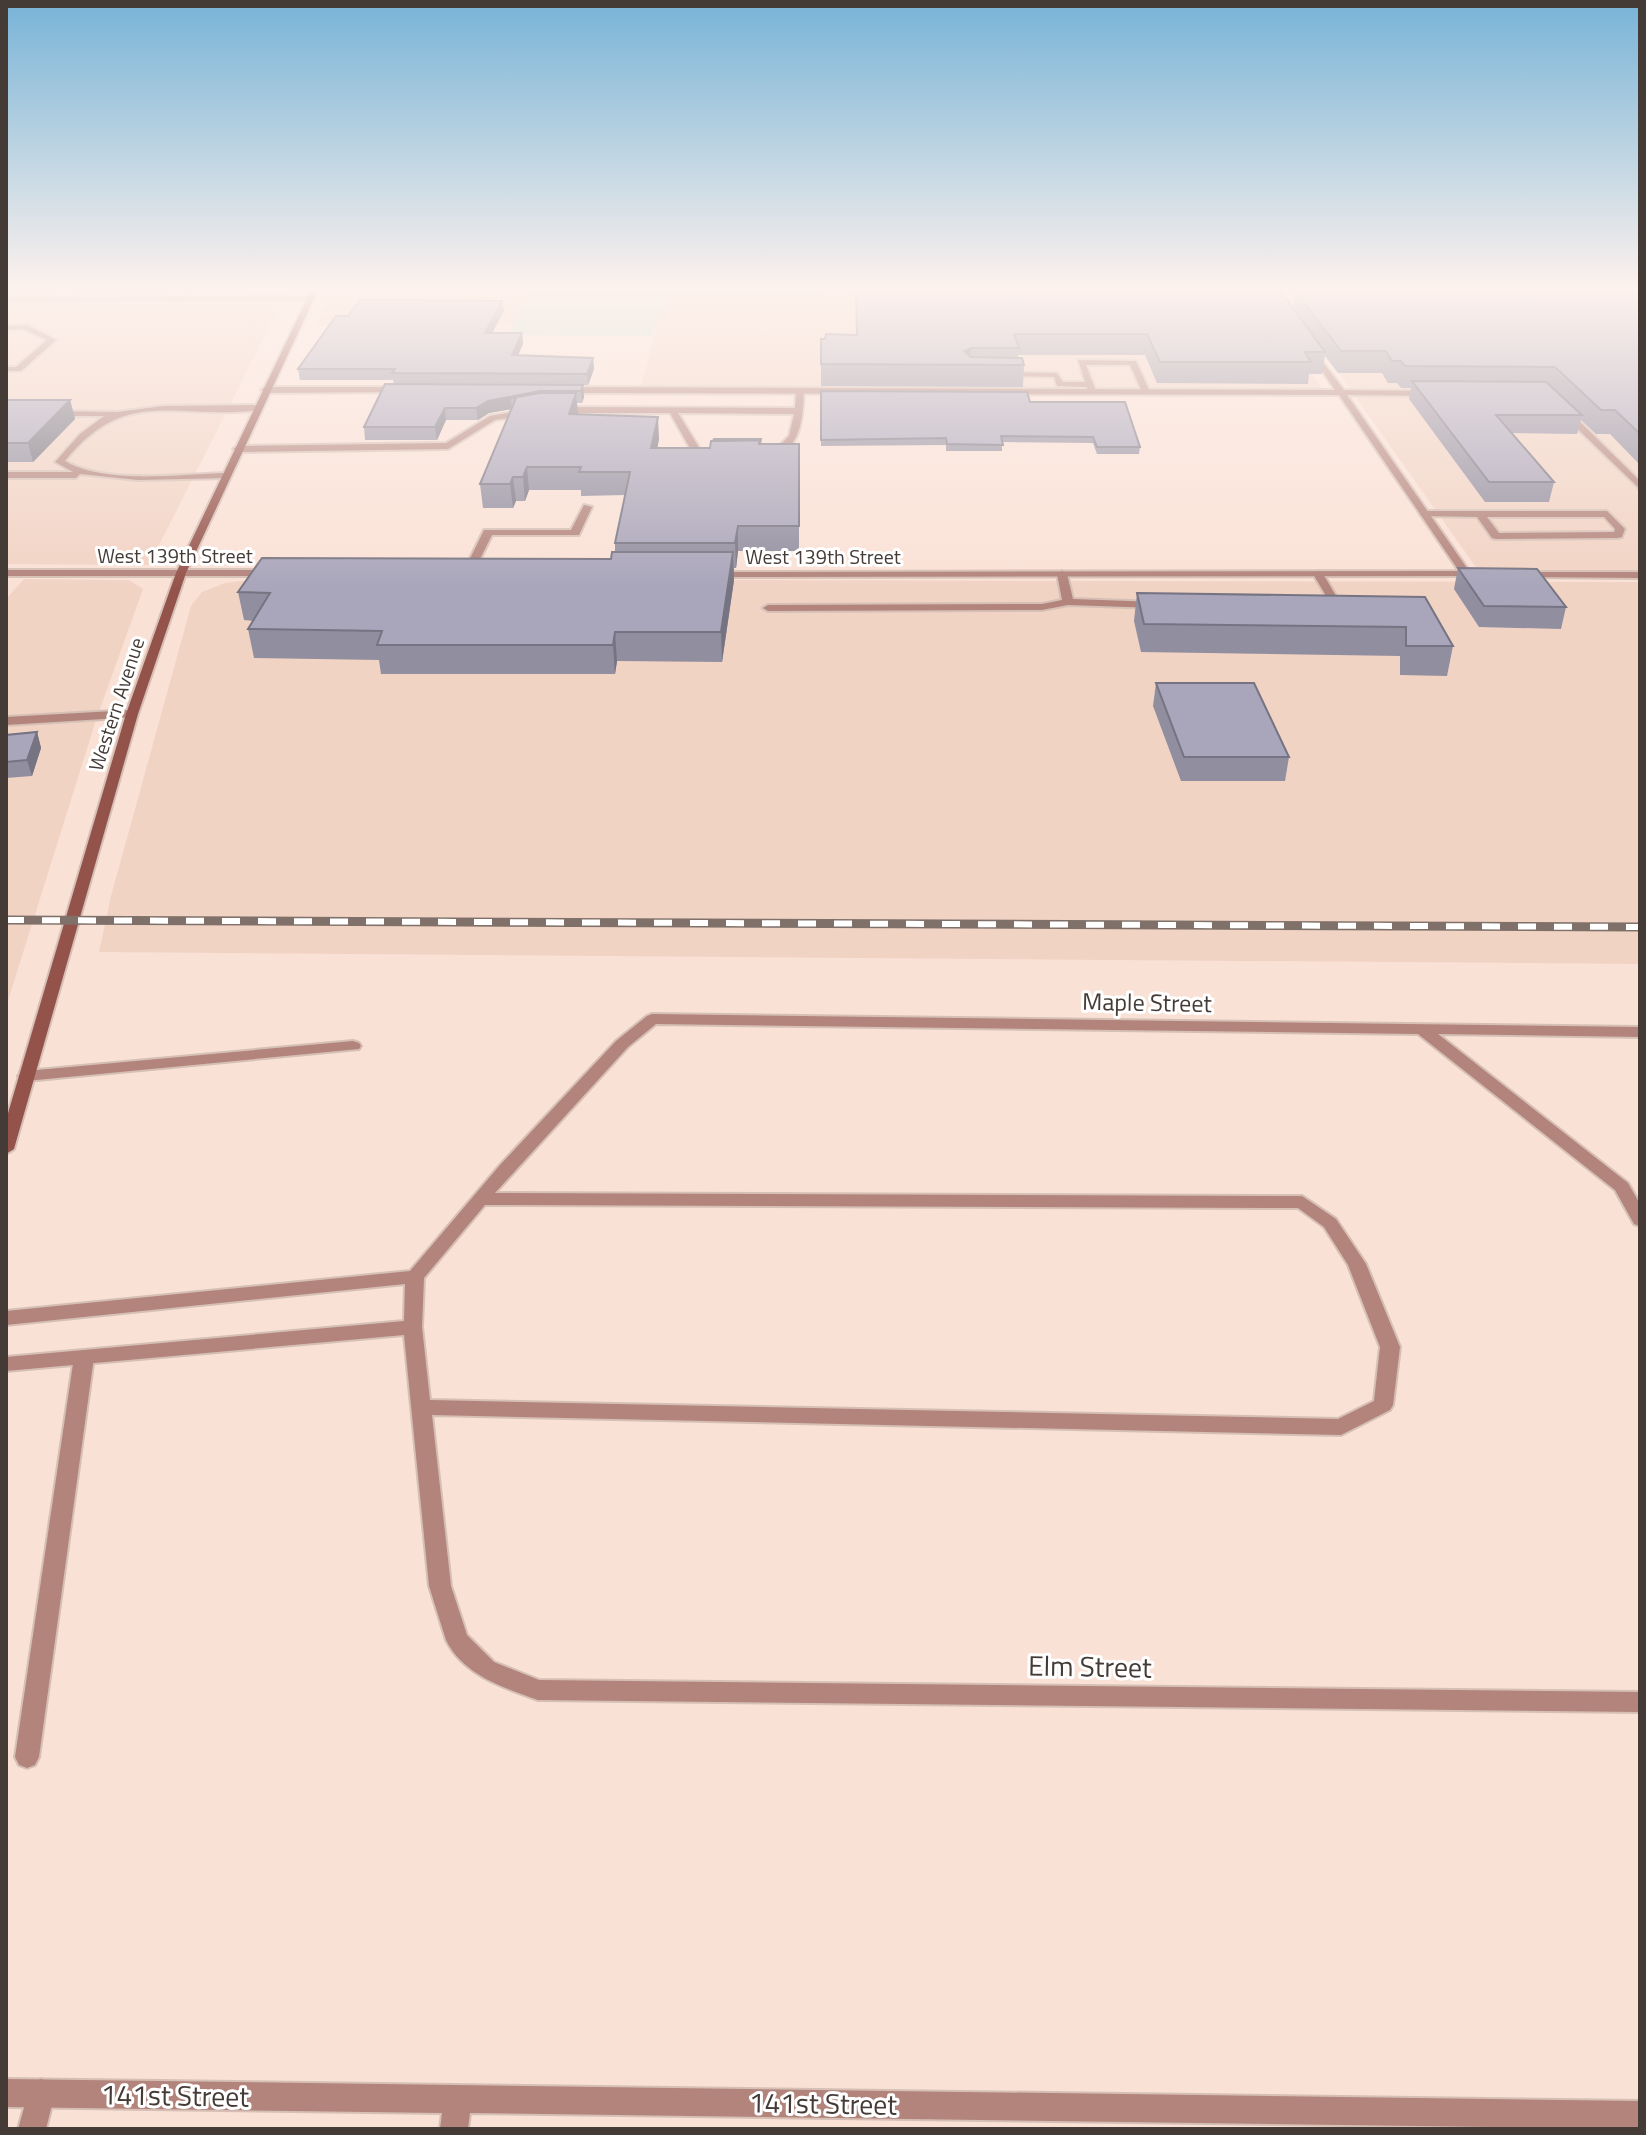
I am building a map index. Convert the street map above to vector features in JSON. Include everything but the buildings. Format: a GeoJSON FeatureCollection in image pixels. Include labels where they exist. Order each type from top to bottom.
{"type":"FeatureCollection","features":[{"type":"Feature","properties":{"kind":"main road","name":"Western Avenue"},"geometry":{"type":"LineString","coordinates":[[6,1149],[12,1108],[26,1076],[132,714],[181,573],[265,390]]}},
{"type":"Feature","properties":{"kind":"street"},"geometry":{"type":"LineString","coordinates":[[265,390],[422,390]]}},
{"type":"Feature","properties":{"kind":"street"},"geometry":{"type":"LineString","coordinates":[[548,390],[933,390]]}},
{"type":"Feature","properties":{"kind":"street"},"geometry":{"type":"LineString","coordinates":[[1113,390],[1437,393]]}},
{"type":"Feature","properties":{"kind":"street"},"geometry":{"type":"LineString","coordinates":[[1342,390],[1466,574]]}},
{"type":"Feature","properties":{"kind":"street"},"geometry":{"type":"LineString","coordinates":[[759,456],[774,456],[786,449],[793,439],[800,391]]}},
{"type":"Feature","properties":{"kind":"street"},"geometry":{"type":"LineString","coordinates":[[1556,403],[1640,486]]}},
{"type":"Feature","properties":{"kind":"street"},"geometry":{"type":"LineString","coordinates":[[49,413],[120,414],[145,410],[257,408]]}},
{"type":"Feature","properties":{"kind":"street"},"geometry":{"type":"LineString","coordinates":[[238,449],[448,446],[493,418],[542,409],[799,411]]}},
{"type":"Feature","properties":{"kind":"street"},"geometry":{"type":"LineString","coordinates":[[672,410],[700,457],[729,456]]}},
{"type":"Feature","properties":{"kind":"street"},"geometry":{"type":"LineString","coordinates":[[99,475],[66,468],[60,462],[101,422],[120,414]]}},
{"type":"Feature","properties":{"kind":"street"},"geometry":{"type":"LineString","coordinates":[[6,475],[226,476]]}},
{"type":"Feature","properties":{"kind":"street"},"geometry":{"type":"LineString","coordinates":[[468,573],[488,532],[575,533],[587,507]]}},
{"type":"Feature","properties":{"kind":"street"},"geometry":{"type":"LineString","coordinates":[[1425,514],[1480,514],[1607,514],[1620,529],[1618,535],[1496,536],[1480,514]]}},
{"type":"Feature","properties":{"kind":"street","name":"West 139th Street"},"geometry":{"type":"LineString","coordinates":[[6,573],[277,573]]}},
{"type":"Feature","properties":{"kind":"street"},"geometry":{"type":"LineString","coordinates":[[452,573],[484,573]]}},
{"type":"Feature","properties":{"kind":"street","name":"West 139th Street"},"geometry":{"type":"LineString","coordinates":[[703,574],[1497,574]]}},
{"type":"Feature","properties":{"kind":"street"},"geometry":{"type":"LineString","coordinates":[[1062,574],[1068,602]]}},
{"type":"Feature","properties":{"kind":"street"},"geometry":{"type":"LineString","coordinates":[[1313,605],[1329,605],[1334,601],[1318,574]]}},
{"type":"Feature","properties":{"kind":"street"},"geometry":{"type":"LineString","coordinates":[[1513,574],[1640,575]]}},
{"type":"Feature","properties":{"kind":"street"},"geometry":{"type":"LineString","coordinates":[[768,608],[1042,607],[1068,602],[1171,605]]}},
{"type":"Feature","properties":{"kind":"street"},"geometry":{"type":"LineString","coordinates":[[6,721],[132,714]]}},
{"type":"Feature","properties":{"kind":"street","name":"Maple Street"},"geometry":{"type":"LineString","coordinates":[[481,1199],[622,1044],[652,1019],[1640,1032]]}},
{"type":"Feature","properties":{"kind":"street"},"geometry":{"type":"LineString","coordinates":[[1422,1029],[1622,1187],[1640,1220]]}},
{"type":"Feature","properties":{"kind":"street"},"geometry":{"type":"LineString","coordinates":[[26,1076],[353,1046]]}},
{"type":"Feature","properties":{"kind":"street"},"geometry":{"type":"LineString","coordinates":[[481,1199],[1302,1202],[1330,1223],[1357,1264],[1390,1347],[1383,1405],[1341,1427],[421,1407],[413,1327],[415,1277],[481,1199]]}},
{"type":"Feature","properties":{"kind":"street"},"geometry":{"type":"LineString","coordinates":[[6,1318],[415,1277]]}},
{"type":"Feature","properties":{"kind":"street"},"geometry":{"type":"LineString","coordinates":[[6,1364],[413,1327]]}},
{"type":"Feature","properties":{"kind":"street"},"geometry":{"type":"LineString","coordinates":[[27,1757],[84,1357]]}},
{"type":"Feature","properties":{"kind":"street","name":"Elm Street"},"geometry":{"type":"LineString","coordinates":[[421,1407],[440,1586],[457,1640],[486,1669],[538,1690],[1640,1702]]}},
{"type":"Feature","properties":{"kind":"street","name":"141st Street"},"geometry":{"type":"LineString","coordinates":[[6,2093],[458,2098],[1552,2121],[1640,2115]]}},
{"type":"Feature","properties":{"kind":"street"},"geometry":{"type":"LineString","coordinates":[[32,2129],[41,2093]]}},
{"type":"Feature","properties":{"kind":"street"},"geometry":{"type":"LineString","coordinates":[[454,2129],[458,2098]]}},
{"type":"Feature","properties":{"kind":"shaded area"},"geometry":{"type":"Polygon","coordinates":[[[6,390],[238,390],[149,565],[6,564],[6,390]]]}},
{"type":"Feature","properties":{"kind":"shaded area"},"geometry":{"type":"Polygon","coordinates":[[[1350,390],[1640,390],[1640,571],[1478,570],[1350,390]]]}},
{"type":"Feature","properties":{"kind":"shaded area"},"geometry":{"type":"Polygon","coordinates":[[[24,579],[129,580],[143,589],[96,720],[6,1007],[6,599],[24,579]]]}},
{"type":"Feature","properties":{"kind":"shaded area"},"geometry":{"type":"Polygon","coordinates":[[[258,579],[1640,582],[1640,964],[99,952],[111,896],[191,606],[202,592],[225,583],[258,579]]]}},
{"type":"Feature","properties":{"kind":"railway"},"geometry":{"type":"LineString","coordinates":[[6,920],[1640,927]]}}]}
